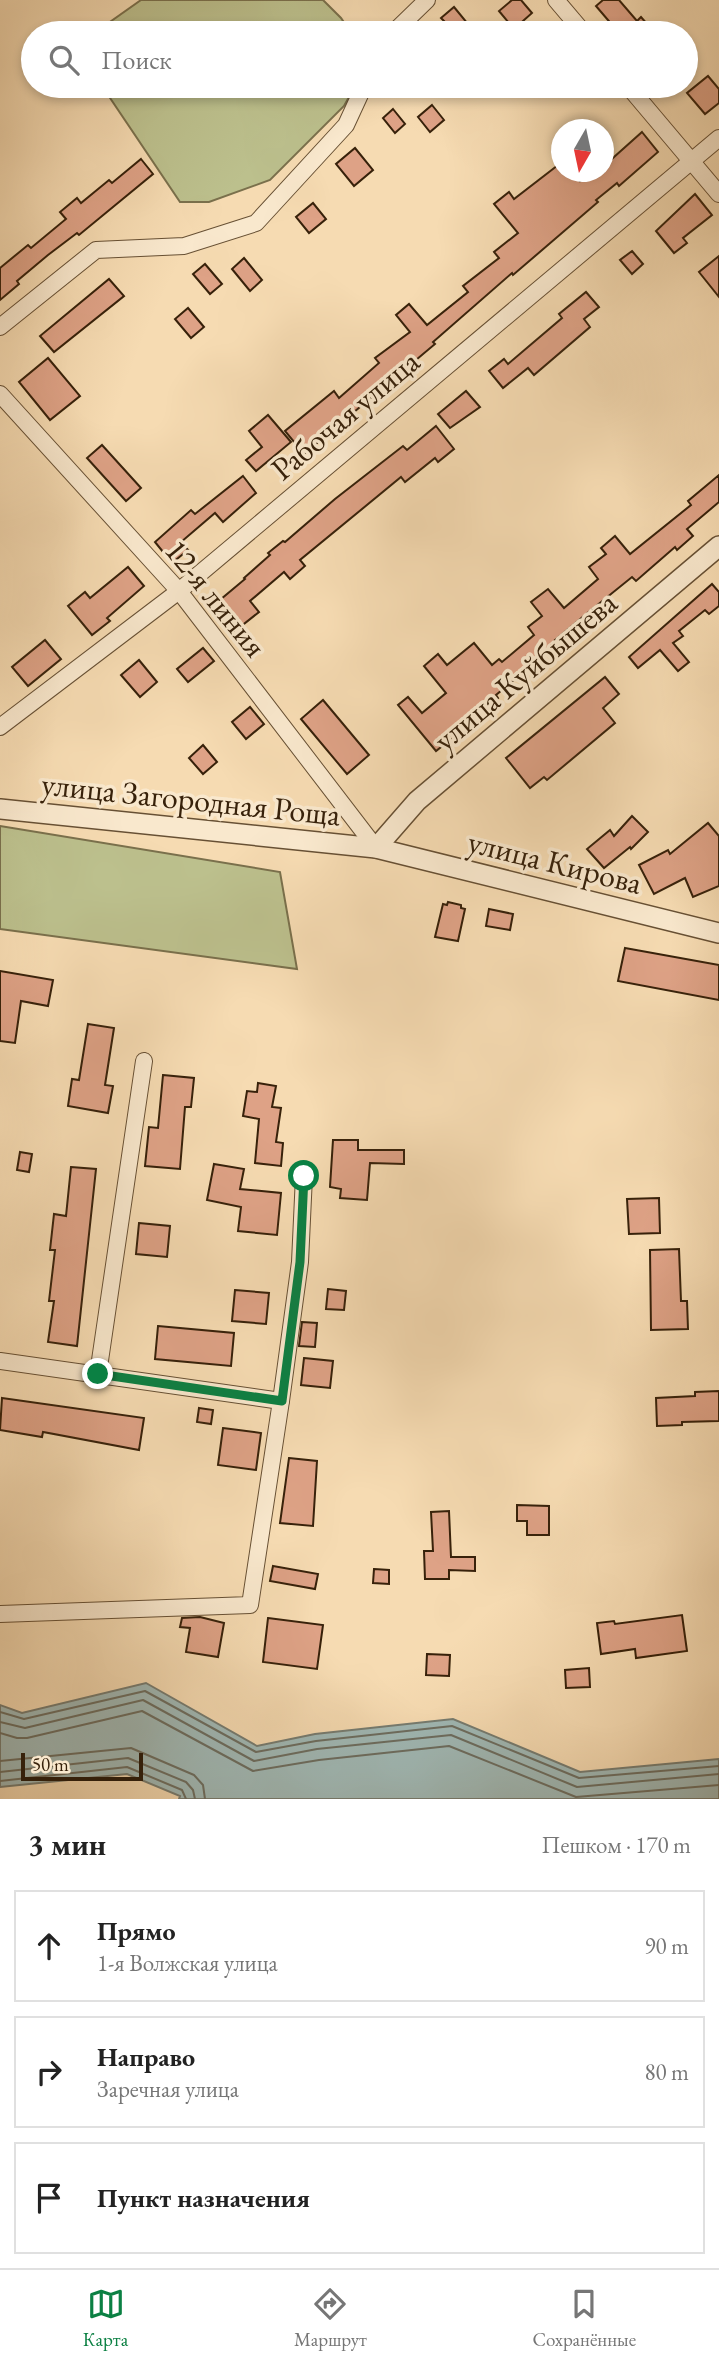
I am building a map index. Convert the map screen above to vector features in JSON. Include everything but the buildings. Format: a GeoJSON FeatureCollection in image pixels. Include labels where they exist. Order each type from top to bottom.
{"type":"FeatureCollection","features":[{"type":"Feature","properties":{"kind":"street"},"geometry":{"type":"LineString","coordinates":[[405,21],[427,0]]}},
{"type":"Feature","properties":{"kind":"street"},"geometry":{"type":"LineString","coordinates":[[556,0],[574,21]]}},
{"type":"Feature","properties":{"kind":"street"},"geometry":{"type":"LineString","coordinates":[[0,327],[96,250],[184,246],[256,223],[346,125],[358,98]]}},
{"type":"Feature","properties":{"kind":"street"},"geometry":{"type":"LineString","coordinates":[[638,98],[719,194]]}},
{"type":"Feature","properties":{"kind":"street","name":"Рабочая улица"},"geometry":{"type":"LineString","coordinates":[[0,727],[179,591],[719,138]]}},
{"type":"Feature","properties":{"kind":"street","name":"12-я линия"},"geometry":{"type":"LineString","coordinates":[[0,394],[179,591],[376,848]]}},
{"type":"Feature","properties":{"kind":"street","name":"улица Куйбышева"},"geometry":{"type":"LineString","coordinates":[[376,848],[417,801],[719,546]]}},
{"type":"Feature","properties":{"kind":"street","name":"улица Загородная Роща"},"geometry":{"type":"LineString","coordinates":[[0,809],[376,848]]}},
{"type":"Feature","properties":{"kind":"street","name":"улица Кирова"},"geometry":{"type":"LineString","coordinates":[[376,848],[719,933]]}},
{"type":"Feature","properties":{"kind":"street"},"geometry":{"type":"LineString","coordinates":[[98,1374],[144,1061]]}},
{"type":"Feature","properties":{"kind":"street"},"geometry":{"type":"LineString","coordinates":[[0,1614],[250,1605],[282,1401],[300,1262],[304,1176]]}},
{"type":"Feature","properties":{"kind":"street"},"geometry":{"type":"LineString","coordinates":[[0,1361],[282,1401]]}},
{"type":"Feature","properties":{"kind":"green space"},"geometry":{"type":"Polygon","coordinates":[[[141,0],[323,0],[343,21],[111,21],[141,0]]]}},
{"type":"Feature","properties":{"kind":"green space"},"geometry":{"type":"Polygon","coordinates":[[[110,98],[348,98],[344,106],[270,180],[209,202],[180,202],[110,98]]]}},
{"type":"Feature","properties":{"kind":"green space"},"geometry":{"type":"Polygon","coordinates":[[[0,826],[280,872],[297,969],[0,929],[0,826]]]}},
{"type":"Feature","properties":{"kind":"water"},"geometry":{"type":"Polygon","coordinates":[[[146,1683],[257,1746],[315,1734],[453,1719],[580,1772],[719,1759],[719,1799],[179,1799],[180,1796],[127,1774],[0,1787],[0,1705],[22,1713],[146,1683]]]}},
{"type":"Feature","properties":{"kind":"route"},"geometry":{"type":"LineString","coordinates":[[98,1374],[282,1401],[300,1262],[304,1176]]}}]}
